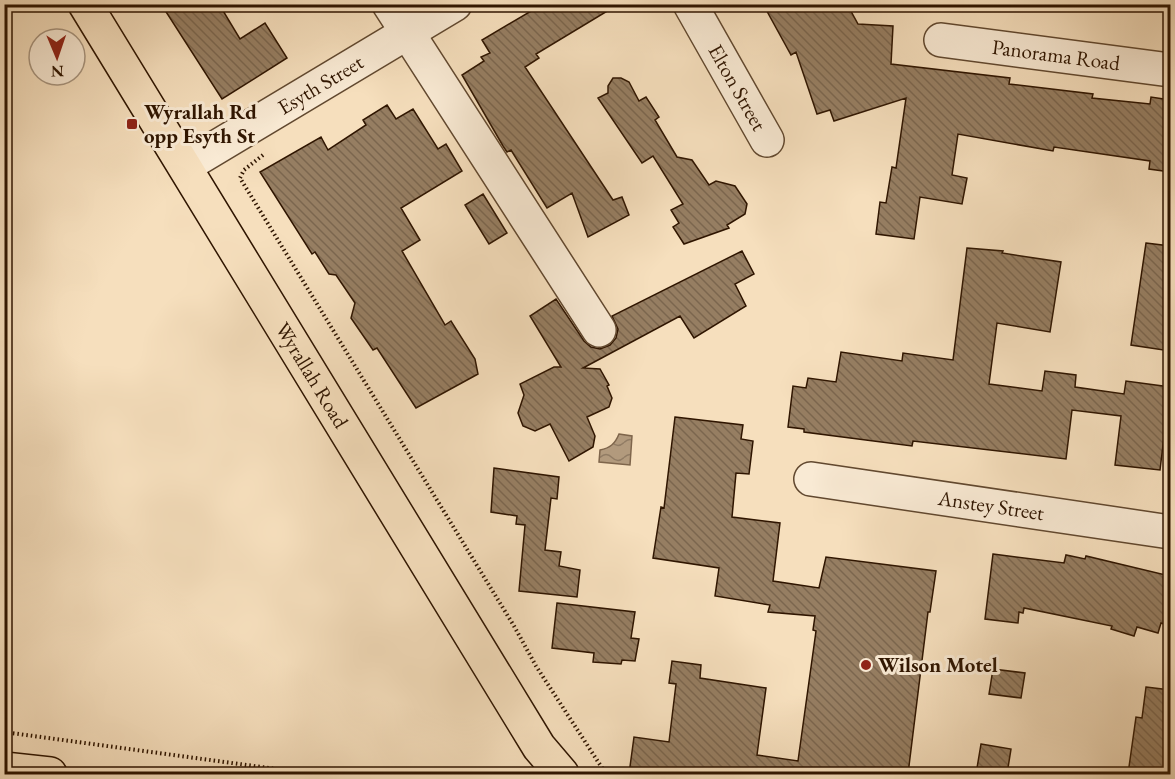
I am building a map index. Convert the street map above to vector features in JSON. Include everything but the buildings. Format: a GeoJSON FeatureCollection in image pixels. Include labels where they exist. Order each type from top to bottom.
{"type":"FeatureCollection","features":[{"type":"Feature","properties":{"kind":"main road","name":"Wyrallah Road"},"geometry":{"type":"LineString","coordinates":[[85,4],[185,166],[540,761],[562,774]]}},
{"type":"Feature","properties":{"kind":"main road"},"geometry":{"type":"LineString","coordinates":[[4,769],[50,774]]}},
{"type":"Feature","properties":{"kind":"street"},"geometry":{"type":"LineString","coordinates":[[389,4],[599,330]]}},
{"type":"Feature","properties":{"kind":"street","name":"Esyth Street"},"geometry":{"type":"LineString","coordinates":[[185,166],[455,4]]}},
{"type":"Feature","properties":{"kind":"street","name":"Elton Street"},"geometry":{"type":"LineString","coordinates":[[690,4],[767,140]]}},
{"type":"Feature","properties":{"kind":"street","name":"Panorama Road"},"geometry":{"type":"LineString","coordinates":[[941,40],[1170,70]]}},
{"type":"Feature","properties":{"kind":"street","name":"Anstey Street"},"geometry":{"type":"LineString","coordinates":[[811,479],[1170,532]]}},
{"type":"Feature","properties":{"kind":"path"},"geometry":{"type":"LineString","coordinates":[[255,126],[267,147],[259,160],[250,165],[240,178],[508,615],[536,666],[606,774]]}},
{"type":"Feature","properties":{"kind":"path"},"geometry":{"type":"LineString","coordinates":[[4,732],[314,774]]}},
{"type":"Feature","properties":{"kind":"water"},"geometry":{"type":"Polygon","coordinates":[[[619,434],[632,436],[630,465],[599,462],[600,450],[612,445],[619,434]]]}},
{"type":"Feature","properties":{"kind":"place","name":"Wyrallah Rd opp Esyth St"},"geometry":{"type":"Point","coordinates":[132,124]}},
{"type":"Feature","properties":{"kind":"place","name":"Wilson Motel"},"geometry":{"type":"Point","coordinates":[866,665]}}]}
